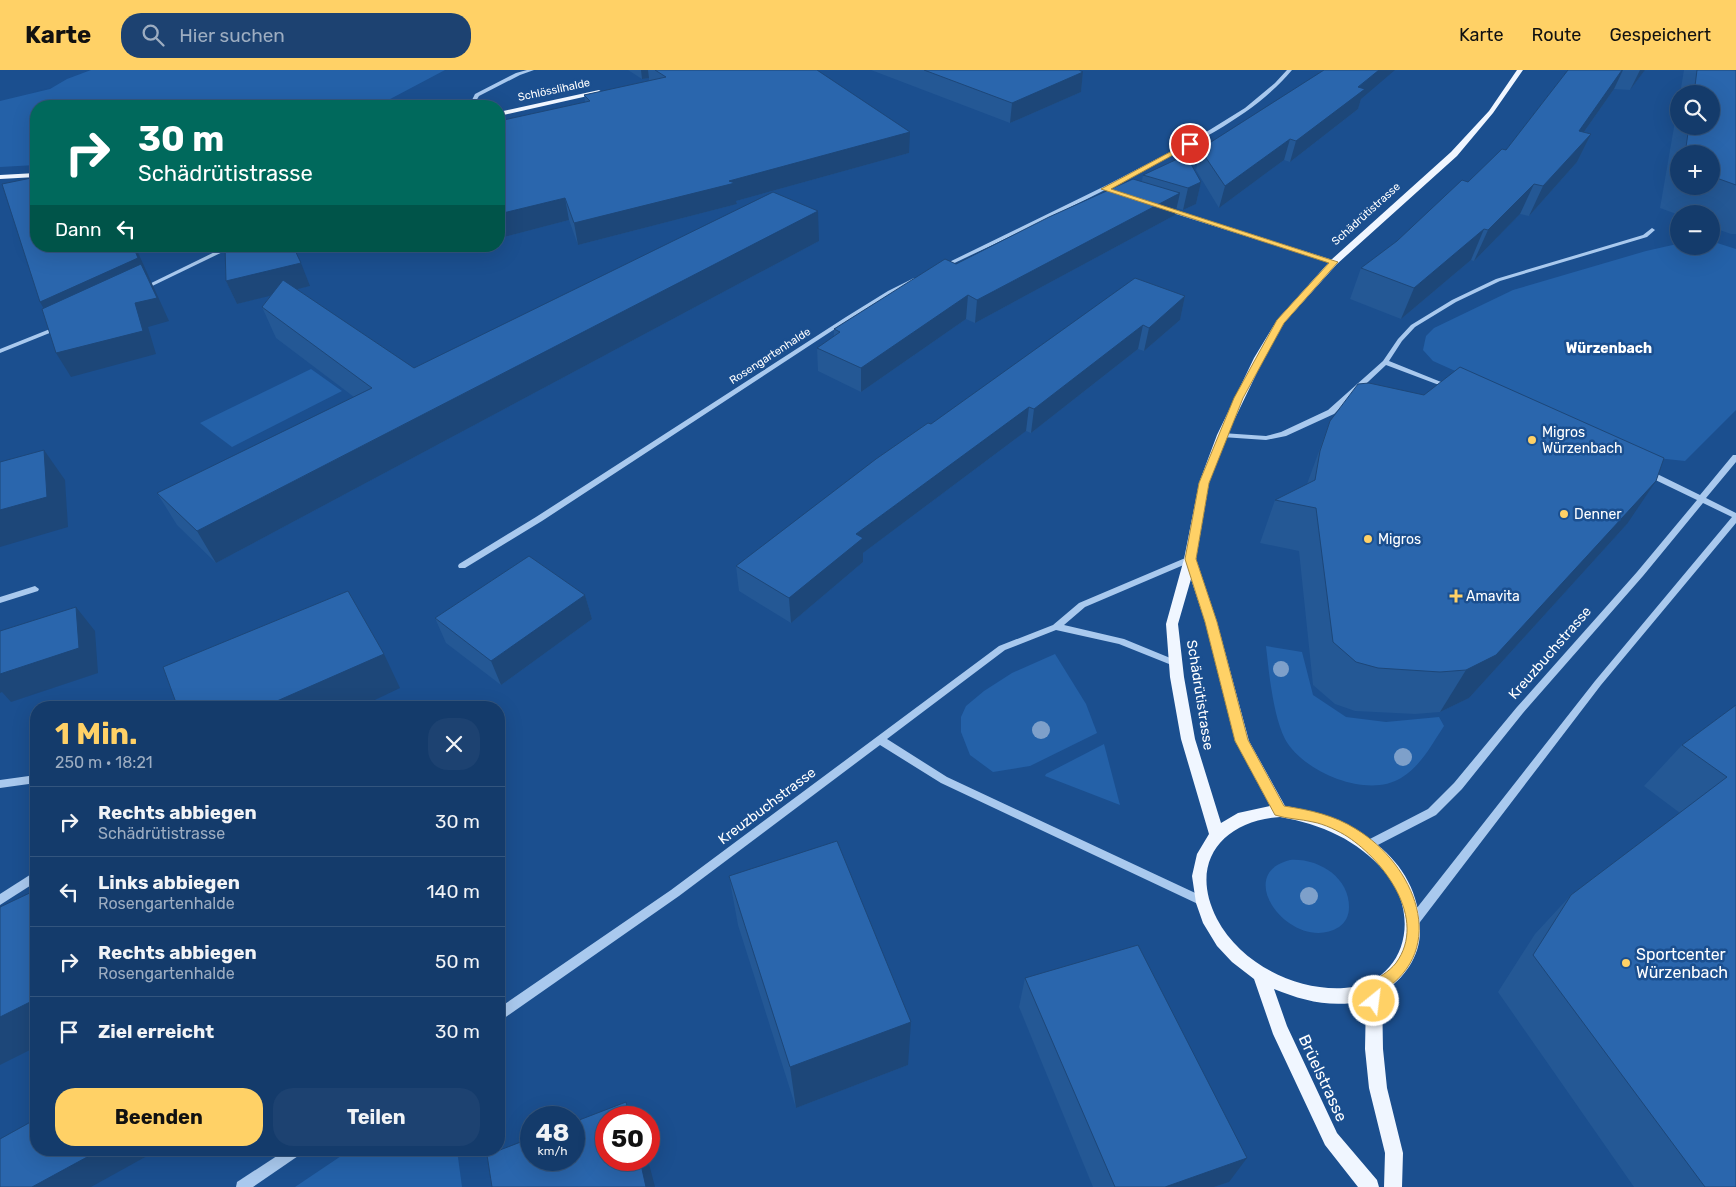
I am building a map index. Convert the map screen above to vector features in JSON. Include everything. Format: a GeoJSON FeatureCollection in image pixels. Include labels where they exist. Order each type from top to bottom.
{"type":"FeatureCollection","features":[{"type":"Feature","properties":{"kind":"main road","name":"Schädrütistrasse"},"geometry":{"type":"LineString","coordinates":[[1217,835],[1188,739],[1172,624],[1190,559],[1204,483],[1222,435],[1259,358],[1280,322],[1334,262],[1454,154],[1492,112],[1520,70]]}},
{"type":"Feature","properties":{"kind":"main road","name":"Schlösslihalde"},"geometry":{"type":"LineString","coordinates":[[505,113],[611,90]]}},
{"type":"Feature","properties":{"kind":"main road"},"geometry":{"type":"LineString","coordinates":[[0,177],[30,175]]}},
{"type":"Feature","properties":{"kind":"main road","name":"Schädrütistrasse"},"geometry":{"type":"LineString","coordinates":[[1190,559],[1211,622],[1242,741],[1280,811]]}},
{"type":"Feature","properties":{"kind":"main road"},"geometry":{"type":"LineString","coordinates":[[1280,811],[1316,817],[1352,833],[1368,845],[1400,881],[1409,902],[1413,922],[1412,939],[1408,954],[1401,968],[1389,979],[1374,988],[1360,994],[1328,996],[1294,990],[1261,975],[1229,948],[1208,918],[1202,901],[1200,876],[1205,853],[1217,835],[1238,819],[1265,812],[1280,811]]}},
{"type":"Feature","properties":{"kind":"main road","name":"Brüelstrasse"},"geometry":{"type":"LineString","coordinates":[[1261,975],[1278,1028],[1330,1139],[1370,1187]]}},
{"type":"Feature","properties":{"kind":"main road"},"geometry":{"type":"LineString","coordinates":[[1374,988],[1375,1058],[1378,1088],[1394,1153],[1393,1187]]}},
{"type":"Feature","properties":{"kind":"street"},"geometry":{"type":"LineString","coordinates":[[474,100],[477,95],[518,74],[532,70]]}},
{"type":"Feature","properties":{"kind":"street"},"geometry":{"type":"LineString","coordinates":[[935,270],[1105,189],[1229,121],[1290,70]]}},
{"type":"Feature","properties":{"kind":"street"},"geometry":{"type":"LineString","coordinates":[[1105,189],[1112,192]]}},
{"type":"Feature","properties":{"kind":"street"},"geometry":{"type":"LineString","coordinates":[[1162,208],[1334,262]]}},
{"type":"Feature","properties":{"kind":"street"},"geometry":{"type":"LineString","coordinates":[[1222,435],[1266,438],[1283,434],[1331,412],[1384,362],[1413,326],[1454,302],[1498,280],[1645,236],[1652,230]]}},
{"type":"Feature","properties":{"kind":"street"},"geometry":{"type":"LineString","coordinates":[[131,294],[219,252]]}},
{"type":"Feature","properties":{"kind":"street","name":"Rosengartenhalde"},"geometry":{"type":"LineString","coordinates":[[462,566],[539,520],[857,312],[890,292],[926,274]]}},
{"type":"Feature","properties":{"kind":"street"},"geometry":{"type":"LineString","coordinates":[[0,351],[68,324]]}},
{"type":"Feature","properties":{"kind":"street"},"geometry":{"type":"LineString","coordinates":[[1384,362],[1459,390]]}},
{"type":"Feature","properties":{"kind":"street","name":"Kreuzbuchstrasse"},"geometry":{"type":"LineString","coordinates":[[1368,845],[1432,812],[1458,786],[1520,710],[1640,574],[1736,457]]}},
{"type":"Feature","properties":{"kind":"street"},"geometry":{"type":"LineString","coordinates":[[1413,922],[1598,683],[1736,517],[1641,469]]}},
{"type":"Feature","properties":{"kind":"street","name":"Kreuzbuchstrasse"},"geometry":{"type":"LineString","coordinates":[[505,1011],[675,893],[1002,648],[1056,627],[1082,605],[1190,559]]}},
{"type":"Feature","properties":{"kind":"street"},"geometry":{"type":"LineString","coordinates":[[0,600],[35,589]]}},
{"type":"Feature","properties":{"kind":"street"},"geometry":{"type":"LineString","coordinates":[[1056,627],[1121,641],[1177,664]]}},
{"type":"Feature","properties":{"kind":"street"},"geometry":{"type":"LineString","coordinates":[[880,740],[944,780],[1202,901]]}},
{"type":"Feature","properties":{"kind":"street"},"geometry":{"type":"LineString","coordinates":[[0,784],[30,780]]}},
{"type":"Feature","properties":{"kind":"street"},"geometry":{"type":"LineString","coordinates":[[0,900],[30,880]]}},
{"type":"Feature","properties":{"kind":"street"},"geometry":{"type":"LineString","coordinates":[[242,1187],[288,1156]]}},
{"type":"Feature","properties":{"kind":"shaded area"},"geometry":{"type":"Polygon","coordinates":[[[91,70],[445,70],[388,100],[30,100],[30,165],[0,167],[0,101],[50,89],[67,79],[91,70]]]}},
{"type":"Feature","properties":{"kind":"shaded area"},"geometry":{"type":"Polygon","coordinates":[[[1720,244],[1736,249],[1736,410],[1685,461],[1647,457],[1433,361],[1423,350],[1426,336],[1434,328],[1513,290],[1670,246],[1670,255],[1720,255],[1720,244]]]}},
{"type":"Feature","properties":{"kind":"shaded area"},"geometry":{"type":"Polygon","coordinates":[[[311,369],[342,391],[232,447],[200,423],[311,369]]]}},
{"type":"Feature","properties":{"kind":"shaded area"},"geometry":{"type":"Polygon","coordinates":[[[1266,646],[1302,652],[1313,695],[1346,717],[1386,722],[1439,717],[1444,726],[1420,761],[1401,778],[1387,784],[1371,785],[1354,784],[1337,779],[1306,762],[1285,739],[1277,718],[1266,646]]]}},
{"type":"Feature","properties":{"kind":"shaded area"},"geometry":{"type":"Polygon","coordinates":[[[1055,654],[1086,704],[1097,733],[1030,766],[993,772],[970,755],[961,732],[961,717],[966,706],[984,691],[1012,673],[1055,654]]]}},
{"type":"Feature","properties":{"kind":"shaded area"},"geometry":{"type":"Polygon","coordinates":[[[1104,744],[1120,805],[1045,776],[1046,774],[1104,744]]]}},
{"type":"Feature","properties":{"kind":"shaded area"},"geometry":{"type":"Polygon","coordinates":[[[1290,860],[1311,862],[1321,866],[1338,878],[1348,896],[1349,907],[1347,918],[1339,927],[1322,933],[1304,930],[1288,922],[1275,910],[1267,895],[1266,881],[1273,868],[1290,860]]]}},
{"type":"Feature","properties":{"kind":"shaded area"},"geometry":{"type":"Polygon","coordinates":[[[341,1156],[458,1156],[462,1187],[295,1187],[341,1156]]]}},
{"type":"Feature","properties":{"kind":"building"},"geometry":{"type":"Polygon","coordinates":[[[655,70],[817,70],[910,132],[729,181],[735,183],[574,223],[565,198],[505,213],[505,120],[590,101],[584,95],[666,77],[655,70]]]}},
{"type":"Feature","properties":{"kind":"building"},"geometry":{"type":"Polygon","coordinates":[[[924,70],[1079,70],[1083,72],[1012,103],[924,70]]]}},
{"type":"Feature","properties":{"kind":"building"},"geometry":{"type":"Polygon","coordinates":[[[1324,70],[1379,70],[1358,87],[1365,89],[1296,141],[1290,139],[1225,186],[1200,149],[1324,70]]]}},
{"type":"Feature","properties":{"kind":"building"},"geometry":{"type":"Polygon","coordinates":[[[1568,70],[1622,70],[1579,131],[1591,134],[1543,186],[1534,184],[1488,230],[1484,229],[1414,288],[1361,268],[1397,241],[1462,180],[1468,182],[1502,149],[1506,150],[1568,70]]]}},
{"type":"Feature","properties":{"kind":"building"},"geometry":{"type":"Polygon","coordinates":[[[1697,70],[1736,70],[1736,185],[1720,179],[1720,145],[1686,145],[1688,135],[1720,135],[1720,85],[1695,85],[1697,70]]]}},
{"type":"Feature","properties":{"kind":"building"},"geometry":{"type":"Polygon","coordinates":[[[1186,155],[1201,182],[1188,188],[1143,175],[1186,155]]]}},
{"type":"Feature","properties":{"kind":"building"},"geometry":{"type":"Polygon","coordinates":[[[30,178],[30,252],[136,252],[138,258],[40,302],[2,184],[30,178]]]}},
{"type":"Feature","properties":{"kind":"building"},"geometry":{"type":"Polygon","coordinates":[[[1133,179],[1180,193],[977,300],[968,295],[861,368],[817,348],[840,332],[834,329],[945,259],[956,264],[1049,217],[1133,179]]]}},
{"type":"Feature","properties":{"kind":"building"},"geometry":{"type":"Polygon","coordinates":[[[773,192],[818,211],[197,531],[157,493],[372,388],[262,307],[283,280],[414,368],[773,192]]]}},
{"type":"Feature","properties":{"kind":"building"},"geometry":{"type":"Polygon","coordinates":[[[225,252],[296,252],[301,263],[226,281],[225,252]]]}},
{"type":"Feature","properties":{"kind":"building"},"geometry":{"type":"Polygon","coordinates":[[[141,264],[157,298],[135,303],[143,331],[56,353],[42,309],[141,264]]]}},
{"type":"Feature","properties":{"kind":"building"},"geometry":{"type":"Polygon","coordinates":[[[1135,278],[1185,296],[1149,328],[1143,325],[1034,409],[1029,407],[856,534],[863,538],[789,598],[736,566],[876,459],[928,423],[931,424],[1135,278]]]}},
{"type":"Feature","properties":{"kind":"building"},"geometry":{"type":"Polygon","coordinates":[[[1460,367],[1664,458],[1656,481],[1496,655],[1466,670],[1440,672],[1378,668],[1356,662],[1333,642],[1316,508],[1275,500],[1315,480],[1320,451],[1330,421],[1358,384],[1369,383],[1424,395],[1460,367]]]}},
{"type":"Feature","properties":{"kind":"building"},"geometry":{"type":"Polygon","coordinates":[[[44,450],[47,497],[0,510],[0,462],[44,450]]]}},
{"type":"Feature","properties":{"kind":"building"},"geometry":{"type":"Polygon","coordinates":[[[529,556],[585,595],[491,661],[435,618],[529,556]]]}},
{"type":"Feature","properties":{"kind":"building"},"geometry":{"type":"Polygon","coordinates":[[[348,591],[384,654],[277,701],[175,701],[163,667],[348,591]]]}},
{"type":"Feature","properties":{"kind":"building"},"geometry":{"type":"Polygon","coordinates":[[[76,607],[79,648],[0,674],[0,631],[76,607]]]}},
{"type":"Feature","properties":{"kind":"building","name":"Sportcenter Würzenbach"},"geometry":{"type":"Polygon","coordinates":[[[1736,705],[1736,1187],[1705,1187],[1533,955],[1571,895],[1727,777],[1682,745],[1736,705]]]}},
{"type":"Feature","properties":{"kind":"building"},"geometry":{"type":"Polygon","coordinates":[[[837,841],[911,1022],[790,1067],[729,876],[837,841]]]}},
{"type":"Feature","properties":{"kind":"building"},"geometry":{"type":"Polygon","coordinates":[[[30,893],[30,1002],[0,1017],[0,907],[30,893]]]}},
{"type":"Feature","properties":{"kind":"building"},"geometry":{"type":"Polygon","coordinates":[[[1138,945],[1247,1158],[1165,1187],[1115,1187],[1025,978],[1138,945]]]}},
{"type":"Feature","properties":{"kind":"building"},"geometry":{"type":"Polygon","coordinates":[[[626,1102],[627,1106],[616,1106],[626,1102]]]}},
{"type":"Feature","properties":{"kind":"building"},"geometry":{"type":"Polygon","coordinates":[[[595,1114],[595,1171],[642,1171],[646,1187],[492,1187],[487,1156],[505,1156],[505,1148],[520,1142],[520,1171],[585,1171],[585,1118],[595,1114]]]}},
{"type":"Feature","properties":{"kind":"building"},"geometry":{"type":"Polygon","coordinates":[[[30,1122],[30,1156],[89,1156],[32,1187],[0,1187],[0,1139],[30,1122]]]}},
{"type":"Feature","properties":{"kind":"place","name":"Migros Würzenbach"},"geometry":{"type":"Point","coordinates":[1532,440]}},
{"type":"Feature","properties":{"kind":"place","name":"Denner"},"geometry":{"type":"Point","coordinates":[1564,514]}},
{"type":"Feature","properties":{"kind":"place","name":"Migros"},"geometry":{"type":"Point","coordinates":[1368,539]}},
{"type":"Feature","properties":{"kind":"place","name":"Amavita"},"geometry":{"type":"Point","coordinates":[1456,596]}},
{"type":"Feature","properties":{"kind":"place","name":"Sportcenter Würzenbach"},"geometry":{"type":"Point","coordinates":[1626,963]}},
{"type":"Feature","properties":{"kind":"district","name":"Würzenbach"},"geometry":{"type":"Point","coordinates":[1609,348]}},
{"type":"Feature","properties":{"kind":"route"},"geometry":{"type":"LineString","coordinates":[[1190,144],[1105,189],[1334,262],[1280,322],[1239,398],[1222,435],[1204,483],[1197,510],[1190,559],[1211,622],[1234,719],[1258,775],[1280,811],[1298,812],[1316,817],[1352,833],[1368,845],[1385,862],[1400,881],[1409,902],[1413,922],[1412,939],[1408,954],[1401,968],[1389,979],[1374,988],[1374,1001]]}}]}
